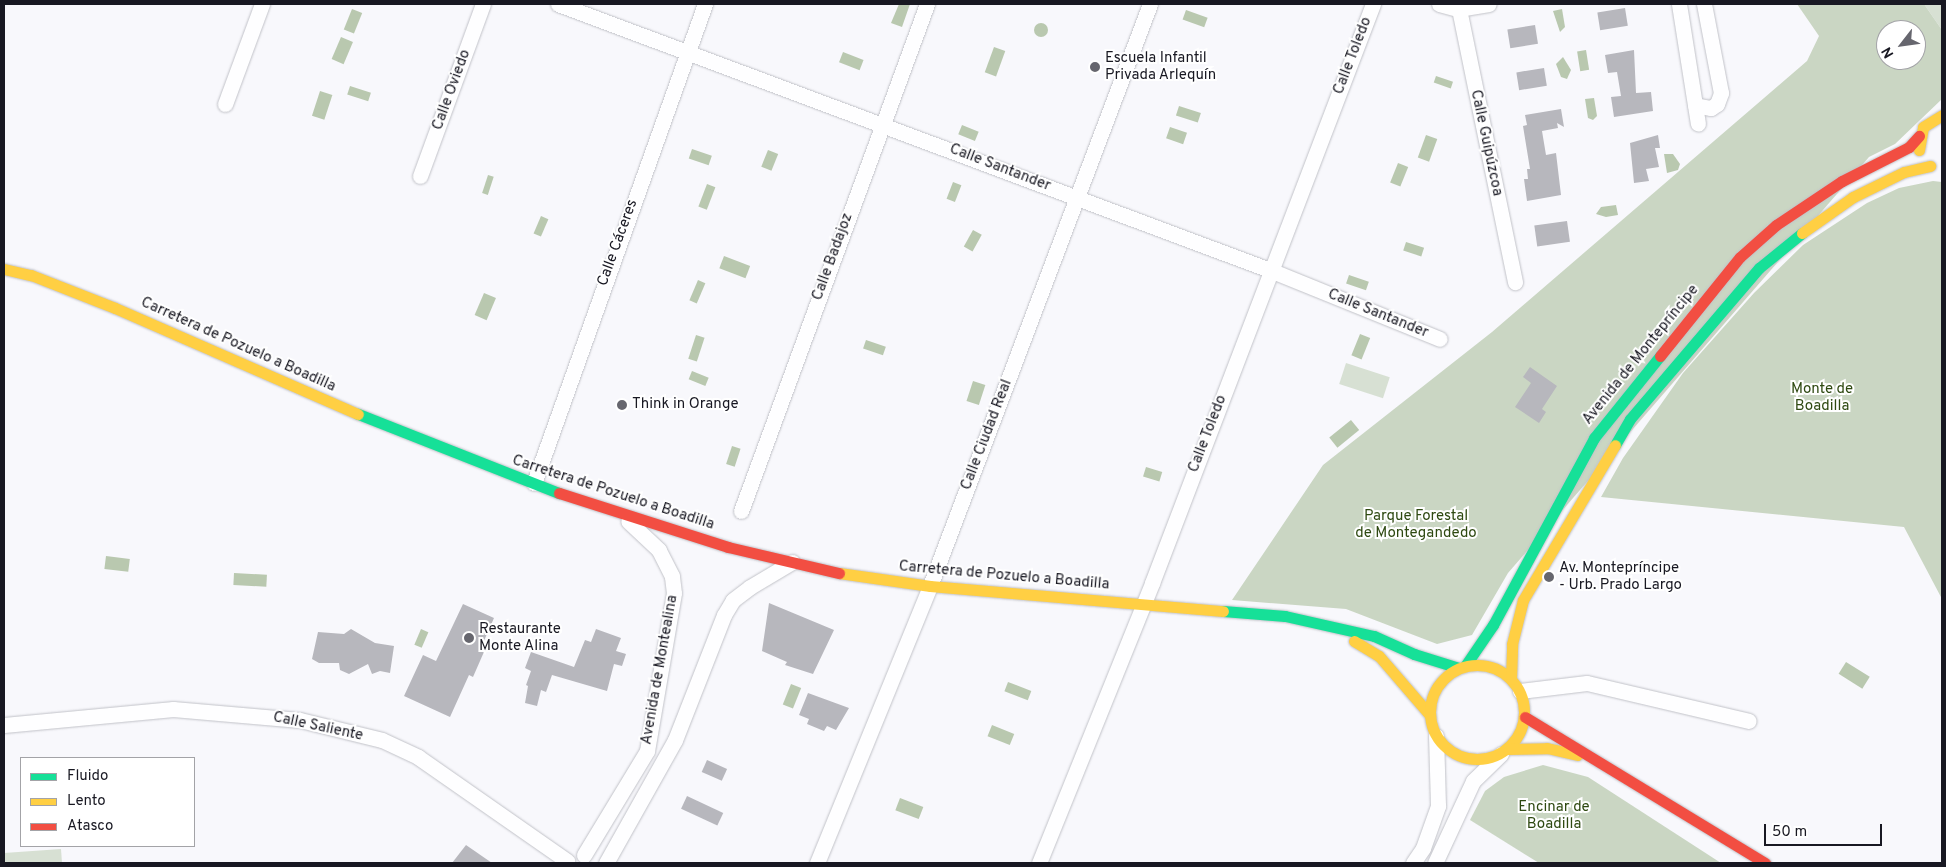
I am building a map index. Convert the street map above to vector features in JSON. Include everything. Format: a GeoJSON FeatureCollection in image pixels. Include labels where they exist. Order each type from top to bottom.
{"type":"FeatureCollection","features":[{"type":"Feature","properties":{"kind":"main road","name":"Avenida de Montepríncipe"},"geometry":{"type":"LineString","coordinates":[[1462,667],[1493,625],[1525,561],[1594,438],[1740,257],[1776,225],[1842,181],[1909,147],[1920,136],[1929,121],[1942,115]]}},
{"type":"Feature","properties":{"kind":"main road"},"geometry":{"type":"LineString","coordinates":[[1920,136],[1920,152],[1930,166],[1942,171]]}},
{"type":"Feature","properties":{"kind":"main road"},"geometry":{"type":"LineString","coordinates":[[1511,679],[1512,644],[1523,600],[1630,418],[1759,268],[1791,241],[1853,198],[1904,172],[1930,166]]}},
{"type":"Feature","properties":{"kind":"main road","name":"Carretera de Pozuelo a Boadilla"},"geometry":{"type":"LineString","coordinates":[[4,269],[31,276],[116,308],[329,402],[534,483],[623,516],[728,547],[862,578],[930,586],[1285,616],[1336,630],[1374,636],[1414,654],[1462,667]]}},
{"type":"Feature","properties":{"kind":"main road","name":"Carretera de Pozuelo a Boadilla"},"geometry":{"type":"LineString","coordinates":[[1336,630],[1379,656],[1413,692],[1430,715]]}},
{"type":"Feature","properties":{"kind":"main road"},"geometry":{"type":"LineString","coordinates":[[1504,751],[1520,734],[1525,717],[1520,691],[1511,679],[1490,666],[1462,667],[1442,679],[1432,696],[1430,715],[1436,736],[1448,750],[1465,758],[1483,760],[1504,751],[1547,748],[1596,759]]}},
{"type":"Feature","properties":{"kind":"main road"},"geometry":{"type":"LineString","coordinates":[[1525,717],[1766,863]]}},
{"type":"Feature","properties":{"kind":"street"},"geometry":{"type":"LineString","coordinates":[[224,104],[262,4]]}},
{"type":"Feature","properties":{"kind":"street","name":"Calle Oviedo"},"geometry":{"type":"LineString","coordinates":[[420,176],[483,4]]}},
{"type":"Feature","properties":{"kind":"street","name":"Calle Santander"},"geometry":{"type":"LineString","coordinates":[[558,4],[1077,196],[1270,270],[1440,339]]}},
{"type":"Feature","properties":{"kind":"street","name":"Calle Cáceres"},"geometry":{"type":"LineString","coordinates":[[534,483],[705,4]]}},
{"type":"Feature","properties":{"kind":"street","name":"Calle Badajoz"},"geometry":{"type":"LineString","coordinates":[[741,511],[927,4]]}},
{"type":"Feature","properties":{"kind":"street","name":"Calle Ciudad Real"},"geometry":{"type":"LineString","coordinates":[[817,863],[930,586],[1150,4]]}},
{"type":"Feature","properties":{"kind":"street","name":"Calle Toledo"},"geometry":{"type":"LineString","coordinates":[[1039,863],[1144,603],[1373,4]]}},
{"type":"Feature","properties":{"kind":"street"},"geometry":{"type":"LineString","coordinates":[[1440,4],[1458,6],[1489,4]]}},
{"type":"Feature","properties":{"kind":"street"},"geometry":{"type":"LineString","coordinates":[[1679,4],[1698,124]]}},
{"type":"Feature","properties":{"kind":"street"},"geometry":{"type":"LineString","coordinates":[[1695,105],[1711,108],[1717,104],[1722,93],[1704,4]]}},
{"type":"Feature","properties":{"kind":"street","name":"Calle Guipúzcoa"},"geometry":{"type":"LineString","coordinates":[[1458,6],[1515,282]]}},
{"type":"Feature","properties":{"kind":"street","name":"Avenida de Montealina"},"geometry":{"type":"LineString","coordinates":[[590,859],[646,751],[674,593],[672,576],[659,550],[623,516]]}},
{"type":"Feature","properties":{"kind":"street","name":"Avenida de Montealina"},"geometry":{"type":"LineString","coordinates":[[606,863],[675,740],[724,614],[734,600],[750,587],[792,562]]}},
{"type":"Feature","properties":{"kind":"street"},"geometry":{"type":"LineString","coordinates":[[1520,691],[1587,683],[1749,721]]}},
{"type":"Feature","properties":{"kind":"street","name":"Calle Saliente"},"geometry":{"type":"LineString","coordinates":[[4,724],[173,710],[300,720],[382,740],[418,757],[566,862]]}},
{"type":"Feature","properties":{"kind":"street"},"geometry":{"type":"LineString","coordinates":[[1412,863],[1423,848],[1438,806],[1436,736]]}},
{"type":"Feature","properties":{"kind":"street"},"geometry":{"type":"LineString","coordinates":[[1435,863],[1473,781],[1504,751]]}},
{"type":"Feature","properties":{"kind":"street"},"geometry":{"type":"LineString","coordinates":[[566,862],[590,859]]}},
{"type":"Feature","properties":{"kind":"shaded area"},"geometry":{"type":"Polygon","coordinates":[[[899,4],[910,4],[902,27],[891,23],[899,4]]]}},
{"type":"Feature","properties":{"kind":"shaded area"},"geometry":{"type":"Polygon","coordinates":[[[1924,4],[1942,4],[1942,30],[1924,4]]]}},
{"type":"Feature","properties":{"kind":"shaded area"},"geometry":{"type":"Polygon","coordinates":[[[352,9],[362,13],[354,34],[344,29],[352,9]]]}},
{"type":"Feature","properties":{"kind":"shaded area"},"geometry":{"type":"Polygon","coordinates":[[[1562,9],[1565,27],[1560,32],[1553,11],[1562,9]]]}},
{"type":"Feature","properties":{"kind":"shaded area"},"geometry":{"type":"Polygon","coordinates":[[[1186,10],[1208,18],[1204,27],[1183,19],[1186,10]]]}},
{"type":"Feature","properties":{"kind":"shaded area"},"geometry":{"type":"Polygon","coordinates":[[[1041,23],[1046,25],[1048,30],[1046,35],[1041,37],[1036,35],[1034,30],[1036,25],[1041,23]]]}},
{"type":"Feature","properties":{"kind":"shaded area"},"geometry":{"type":"Polygon","coordinates":[[[341,37],[353,42],[344,64],[332,59],[341,37]]]}},
{"type":"Feature","properties":{"kind":"shaded area"},"geometry":{"type":"Polygon","coordinates":[[[994,47],[1005,51],[996,76],[985,72],[994,47]]]}},
{"type":"Feature","properties":{"kind":"shaded area"},"geometry":{"type":"Polygon","coordinates":[[[1586,50],[1589,70],[1580,71],[1577,51],[1586,50]]]}},
{"type":"Feature","properties":{"kind":"shaded area"},"geometry":{"type":"Polygon","coordinates":[[[843,52],[864,60],[860,70],[839,62],[843,52]]]}},
{"type":"Feature","properties":{"kind":"shaded area"},"geometry":{"type":"Polygon","coordinates":[[[1563,57],[1571,70],[1567,79],[1561,77],[1556,64],[1563,57]]]}},
{"type":"Feature","properties":{"kind":"shaded area"},"geometry":{"type":"Polygon","coordinates":[[[1436,76],[1453,82],[1451,88],[1434,83],[1436,76]]]}},
{"type":"Feature","properties":{"kind":"shaded area"},"geometry":{"type":"Polygon","coordinates":[[[350,86],[371,93],[368,101],[347,95],[350,86]]]}},
{"type":"Feature","properties":{"kind":"shaded area"},"geometry":{"type":"Polygon","coordinates":[[[320,91],[332,95],[324,120],[312,116],[320,91]]]}},
{"type":"Feature","properties":{"kind":"shaded area"},"geometry":{"type":"Polygon","coordinates":[[[1594,98],[1597,116],[1593,120],[1588,118],[1585,99],[1594,98]]]}},
{"type":"Feature","properties":{"kind":"shaded area"},"geometry":{"type":"Polygon","coordinates":[[[1179,106],[1201,113],[1198,123],[1176,116],[1179,106]]]}},
{"type":"Feature","properties":{"kind":"shaded area"},"geometry":{"type":"Polygon","coordinates":[[[962,125],[979,132],[975,141],[958,134],[962,125]]]}},
{"type":"Feature","properties":{"kind":"shaded area"},"geometry":{"type":"Polygon","coordinates":[[[1170,127],[1187,133],[1183,144],[1166,138],[1170,127]]]}},
{"type":"Feature","properties":{"kind":"shaded area"},"geometry":{"type":"Polygon","coordinates":[[[1426,135],[1437,139],[1429,162],[1418,158],[1426,135]]]}},
{"type":"Feature","properties":{"kind":"shaded area"},"geometry":{"type":"Polygon","coordinates":[[[692,149],[712,156],[709,165],[689,158],[692,149]]]}},
{"type":"Feature","properties":{"kind":"shaded area"},"geometry":{"type":"Polygon","coordinates":[[[768,150],[778,154],[771,171],[761,167],[768,150]]]}},
{"type":"Feature","properties":{"kind":"shaded area"},"geometry":{"type":"Polygon","coordinates":[[[1664,154],[1673,154],[1680,164],[1678,170],[1667,173],[1664,154]]]}},
{"type":"Feature","properties":{"kind":"shaded area"},"geometry":{"type":"Polygon","coordinates":[[[1398,163],[1408,167],[1400,187],[1390,182],[1398,163]]]}},
{"type":"Feature","properties":{"kind":"shaded area"},"geometry":{"type":"Polygon","coordinates":[[[488,175],[494,177],[488,195],[482,193],[488,175]]]}},
{"type":"Feature","properties":{"kind":"shaded area"},"geometry":{"type":"Polygon","coordinates":[[[953,182],[961,185],[955,202],[947,199],[953,182]]]}},
{"type":"Feature","properties":{"kind":"shaded area"},"geometry":{"type":"Polygon","coordinates":[[[707,184],[715,187],[707,210],[698,206],[707,184]]]}},
{"type":"Feature","properties":{"kind":"shaded area"},"geometry":{"type":"Polygon","coordinates":[[[1616,205],[1618,215],[1606,217],[1596,214],[1601,207],[1616,205]]]}},
{"type":"Feature","properties":{"kind":"shaded area"},"geometry":{"type":"Polygon","coordinates":[[[541,216],[548,219],[541,237],[534,233],[541,216]]]}},
{"type":"Feature","properties":{"kind":"shaded area"},"geometry":{"type":"Polygon","coordinates":[[[973,230],[982,235],[973,251],[964,247],[973,230]]]}},
{"type":"Feature","properties":{"kind":"shaded area"},"geometry":{"type":"Polygon","coordinates":[[[1406,242],[1424,248],[1421,256],[1403,251],[1406,242]]]}},
{"type":"Feature","properties":{"kind":"shaded area"},"geometry":{"type":"Polygon","coordinates":[[[724,256],[750,266],[745,278],[719,268],[724,256]]]}},
{"type":"Feature","properties":{"kind":"shaded area"},"geometry":{"type":"Polygon","coordinates":[[[1349,275],[1369,282],[1366,290],[1346,284],[1349,275]]]}},
{"type":"Feature","properties":{"kind":"shaded area"},"geometry":{"type":"Polygon","coordinates":[[[698,280],[705,283],[697,303],[689,300],[698,280]]]}},
{"type":"Feature","properties":{"kind":"shaded area"},"geometry":{"type":"Polygon","coordinates":[[[484,293],[496,298],[487,320],[475,315],[484,293]]]}},
{"type":"Feature","properties":{"kind":"shaded area"},"geometry":{"type":"Polygon","coordinates":[[[1360,334],[1370,338],[1362,359],[1351,355],[1360,334]]]}},
{"type":"Feature","properties":{"kind":"shaded area"},"geometry":{"type":"Polygon","coordinates":[[[696,335],[705,338],[697,362],[688,359],[696,335]]]}},
{"type":"Feature","properties":{"kind":"shaded area"},"geometry":{"type":"Polygon","coordinates":[[[866,340],[886,347],[883,355],[863,349],[866,340]]]}},
{"type":"Feature","properties":{"kind":"shaded area"},"geometry":{"type":"Polygon","coordinates":[[[1346,363],[1390,377],[1383,398],[1339,384],[1346,363]]]}},
{"type":"Feature","properties":{"kind":"shaded area"},"geometry":{"type":"Polygon","coordinates":[[[692,371],[709,378],[705,386],[689,379],[692,371]]]}},
{"type":"Feature","properties":{"kind":"shaded area"},"geometry":{"type":"Polygon","coordinates":[[[973,381],[985,385],[979,405],[967,401],[973,381]]]}},
{"type":"Feature","properties":{"kind":"shaded area"},"geometry":{"type":"Polygon","coordinates":[[[1351,420],[1359,430],[1337,448],[1329,438],[1351,420]]]}},
{"type":"Feature","properties":{"kind":"shaded area"},"geometry":{"type":"Polygon","coordinates":[[[732,446],[741,449],[735,467],[726,464],[732,446]]]}},
{"type":"Feature","properties":{"kind":"shaded area"},"geometry":{"type":"Polygon","coordinates":[[[1146,467],[1162,472],[1159,482],[1143,477],[1146,467]]]}},
{"type":"Feature","properties":{"kind":"shaded area"},"geometry":{"type":"Polygon","coordinates":[[[106,556],[130,559],[128,572],[104,569],[106,556]]]}},
{"type":"Feature","properties":{"kind":"shaded area"},"geometry":{"type":"Polygon","coordinates":[[[234,573],[267,575],[266,587],[233,585],[234,573]]]}},
{"type":"Feature","properties":{"kind":"shaded area"},"geometry":{"type":"Polygon","coordinates":[[[421,629],[428,632],[422,648],[414,645],[421,629]]]}},
{"type":"Feature","properties":{"kind":"shaded area"},"geometry":{"type":"Polygon","coordinates":[[[1846,662],[1870,677],[1862,689],[1839,674],[1846,662]]]}},
{"type":"Feature","properties":{"kind":"shaded area"},"geometry":{"type":"Polygon","coordinates":[[[1008,682],[1031,691],[1028,700],[1004,691],[1008,682]]]}},
{"type":"Feature","properties":{"kind":"shaded area"},"geometry":{"type":"Polygon","coordinates":[[[791,684],[801,688],[793,709],[783,704],[791,684]]]}},
{"type":"Feature","properties":{"kind":"shaded area"},"geometry":{"type":"Polygon","coordinates":[[[992,725],[1014,734],[1010,745],[988,736],[992,725]]]}},
{"type":"Feature","properties":{"kind":"shaded area"},"geometry":{"type":"Polygon","coordinates":[[[900,798],[923,807],[919,819],[895,810],[900,798]]]}},
{"type":"Feature","properties":{"kind":"shaded area"},"geometry":{"type":"Polygon","coordinates":[[[61,849],[62,863],[4,863],[4,853],[61,849]]]}},
{"type":"Feature","properties":{"kind":"green space","name":"Parque Forestal de Montegandedo"},"geometry":{"type":"Polygon","coordinates":[[[1797,4],[1924,4],[1942,30],[1942,99],[1895,144],[1869,157],[1508,573],[1472,635],[1437,644],[1346,609],[1232,600],[1323,465],[1492,332],[1807,61],[1819,36],[1797,4]]]}},
{"type":"Feature","properties":{"kind":"green space","name":"Monte de Boadilla"},"geometry":{"type":"Polygon","coordinates":[[[1933,181],[1942,182],[1942,599],[1904,527],[1601,497],[1623,458],[1683,373],[1754,293],[1803,245],[1867,203],[1899,188],[1933,181]]]}},
{"type":"Feature","properties":{"kind":"green space","name":"Encinar de Boadilla"},"geometry":{"type":"Polygon","coordinates":[[[1543,765],[1588,777],[1721,863],[1539,863],[1470,820],[1485,791],[1504,777],[1543,765]]]}},
{"type":"Feature","properties":{"kind":"building"},"geometry":{"type":"Polygon","coordinates":[[[1625,8],[1628,26],[1600,30],[1597,12],[1625,8]]]}},
{"type":"Feature","properties":{"kind":"building"},"geometry":{"type":"Polygon","coordinates":[[[1535,25],[1538,44],[1510,48],[1507,29],[1535,25]]]}},
{"type":"Feature","properties":{"kind":"building"},"geometry":{"type":"Polygon","coordinates":[[[1634,50],[1636,93],[1651,92],[1653,111],[1614,117],[1611,97],[1621,96],[1617,72],[1608,73],[1605,55],[1634,50]]]}},
{"type":"Feature","properties":{"kind":"building"},"geometry":{"type":"Polygon","coordinates":[[[1544,68],[1547,86],[1519,90],[1516,72],[1544,68]]]}},
{"type":"Feature","properties":{"kind":"building"},"geometry":{"type":"Polygon","coordinates":[[[1561,109],[1564,127],[1557,123],[1558,128],[1542,131],[1546,155],[1556,153],[1561,195],[1527,201],[1524,179],[1528,179],[1527,169],[1530,169],[1523,126],[1527,125],[1525,115],[1561,109]]]}},
{"type":"Feature","properties":{"kind":"building"},"geometry":{"type":"Polygon","coordinates":[[[1658,135],[1660,148],[1655,148],[1659,167],[1646,169],[1649,181],[1634,183],[1630,143],[1658,135]]]}},
{"type":"Feature","properties":{"kind":"building"},"geometry":{"type":"Polygon","coordinates":[[[1567,221],[1570,242],[1537,246],[1534,226],[1567,221]]]}},
{"type":"Feature","properties":{"kind":"building"},"geometry":{"type":"Polygon","coordinates":[[[1530,367],[1557,386],[1542,409],[1546,412],[1539,423],[1515,407],[1531,383],[1523,377],[1530,367]]]}},
{"type":"Feature","properties":{"kind":"building"},"geometry":{"type":"Polygon","coordinates":[[[769,603],[834,630],[813,674],[785,665],[787,662],[762,651],[769,603]]]}},
{"type":"Feature","properties":{"kind":"building"},"geometry":{"type":"Polygon","coordinates":[[[463,604],[494,618],[483,643],[487,645],[473,677],[469,675],[450,717],[404,696],[423,655],[436,661],[463,604]]]}},
{"type":"Feature","properties":{"kind":"building"},"geometry":{"type":"Polygon","coordinates":[[[351,629],[375,643],[394,646],[390,673],[380,671],[372,674],[368,664],[349,674],[340,670],[339,663],[319,663],[312,659],[318,632],[344,634],[351,629]]]}},
{"type":"Feature","properties":{"kind":"building"},"geometry":{"type":"Polygon","coordinates":[[[596,629],[621,638],[616,651],[626,654],[622,666],[614,664],[607,691],[552,675],[546,692],[541,690],[537,706],[525,703],[528,686],[526,685],[531,671],[525,668],[531,652],[574,667],[585,640],[591,642],[596,629]]]}},
{"type":"Feature","properties":{"kind":"building"},"geometry":{"type":"Polygon","coordinates":[[[808,693],[849,708],[836,730],[827,726],[824,731],[807,724],[809,719],[799,715],[808,693]]]}},
{"type":"Feature","properties":{"kind":"building"},"geometry":{"type":"Polygon","coordinates":[[[707,760],[727,769],[722,781],[702,772],[707,760]]]}},
{"type":"Feature","properties":{"kind":"building"},"geometry":{"type":"Polygon","coordinates":[[[687,796],[723,813],[717,826],[681,809],[687,796]]]}},
{"type":"Feature","properties":{"kind":"building"},"geometry":{"type":"Polygon","coordinates":[[[466,845],[492,863],[452,863],[466,845]]]}},
{"type":"Feature","properties":{"kind":"traffic: fast"},"geometry":{"type":"LineString","coordinates":[[1615,445],[1630,419],[1759,268],[1802,233]]}},
{"type":"Feature","properties":{"kind":"traffic: fast"},"geometry":{"type":"LineString","coordinates":[[1465,666],[1493,625],[1594,438],[1660,356]]}},
{"type":"Feature","properties":{"kind":"traffic: fast"},"geometry":{"type":"LineString","coordinates":[[358,414],[559,493]]}},
{"type":"Feature","properties":{"kind":"traffic: fast"},"geometry":{"type":"LineString","coordinates":[[1223,611],[1285,616],[1374,636],[1414,654],[1459,668]]}},
{"type":"Feature","properties":{"kind":"traffic: slow"},"geometry":{"type":"LineString","coordinates":[[1919,150],[1923,127],[1942,115]]}},
{"type":"Feature","properties":{"kind":"traffic: slow"},"geometry":{"type":"LineString","coordinates":[[1802,233],[1853,197],[1904,172],[1930,166]]}},
{"type":"Feature","properties":{"kind":"traffic: slow"},"geometry":{"type":"LineString","coordinates":[[4,269],[31,275],[115,308],[358,414]]}},
{"type":"Feature","properties":{"kind":"traffic: slow"},"geometry":{"type":"LineString","coordinates":[[1511,679],[1512,644],[1523,600],[1615,445]]}},
{"type":"Feature","properties":{"kind":"traffic: slow"},"geometry":{"type":"LineString","coordinates":[[839,573],[930,586],[1223,611]]}},
{"type":"Feature","properties":{"kind":"traffic: slow"},"geometry":{"type":"LineString","coordinates":[[1354,641],[1379,656],[1430,715]]}},
{"type":"Feature","properties":{"kind":"traffic: slow"},"geometry":{"type":"LineString","coordinates":[[1477,665],[1495,668],[1510,679],[1521,694],[1524,712],[1521,730],[1510,745],[1495,756],[1477,759],[1459,756],[1444,745],[1433,730],[1430,712],[1433,694],[1444,679],[1459,668],[1477,665]]}},
{"type":"Feature","properties":{"kind":"traffic: slow"},"geometry":{"type":"LineString","coordinates":[[1508,749],[1547,748],[1577,755]]}},
{"type":"Feature","properties":{"kind":"traffic: jam"},"geometry":{"type":"LineString","coordinates":[[1660,356],[1740,257],[1776,225],[1842,181],[1909,147],[1919,136]]}},
{"type":"Feature","properties":{"kind":"traffic: jam"},"geometry":{"type":"LineString","coordinates":[[559,493],[728,547],[839,573]]}},
{"type":"Feature","properties":{"kind":"traffic: jam"},"geometry":{"type":"LineString","coordinates":[[1525,717],[1765,863]]}},
{"type":"Feature","properties":{"kind":"place","name":"Escuela Infantil Privada Arlequín"},"geometry":{"type":"Point","coordinates":[1095,67]}},
{"type":"Feature","properties":{"kind":"place","name":"Think in Orange"},"geometry":{"type":"Point","coordinates":[622,405]}},
{"type":"Feature","properties":{"kind":"place","name":"Av. Montepríncipe - Urb. Prado Largo"},"geometry":{"type":"Point","coordinates":[1549,577]}},
{"type":"Feature","properties":{"kind":"place","name":"Restaurante Monte Alina"},"geometry":{"type":"Point","coordinates":[469,638]}}]}
